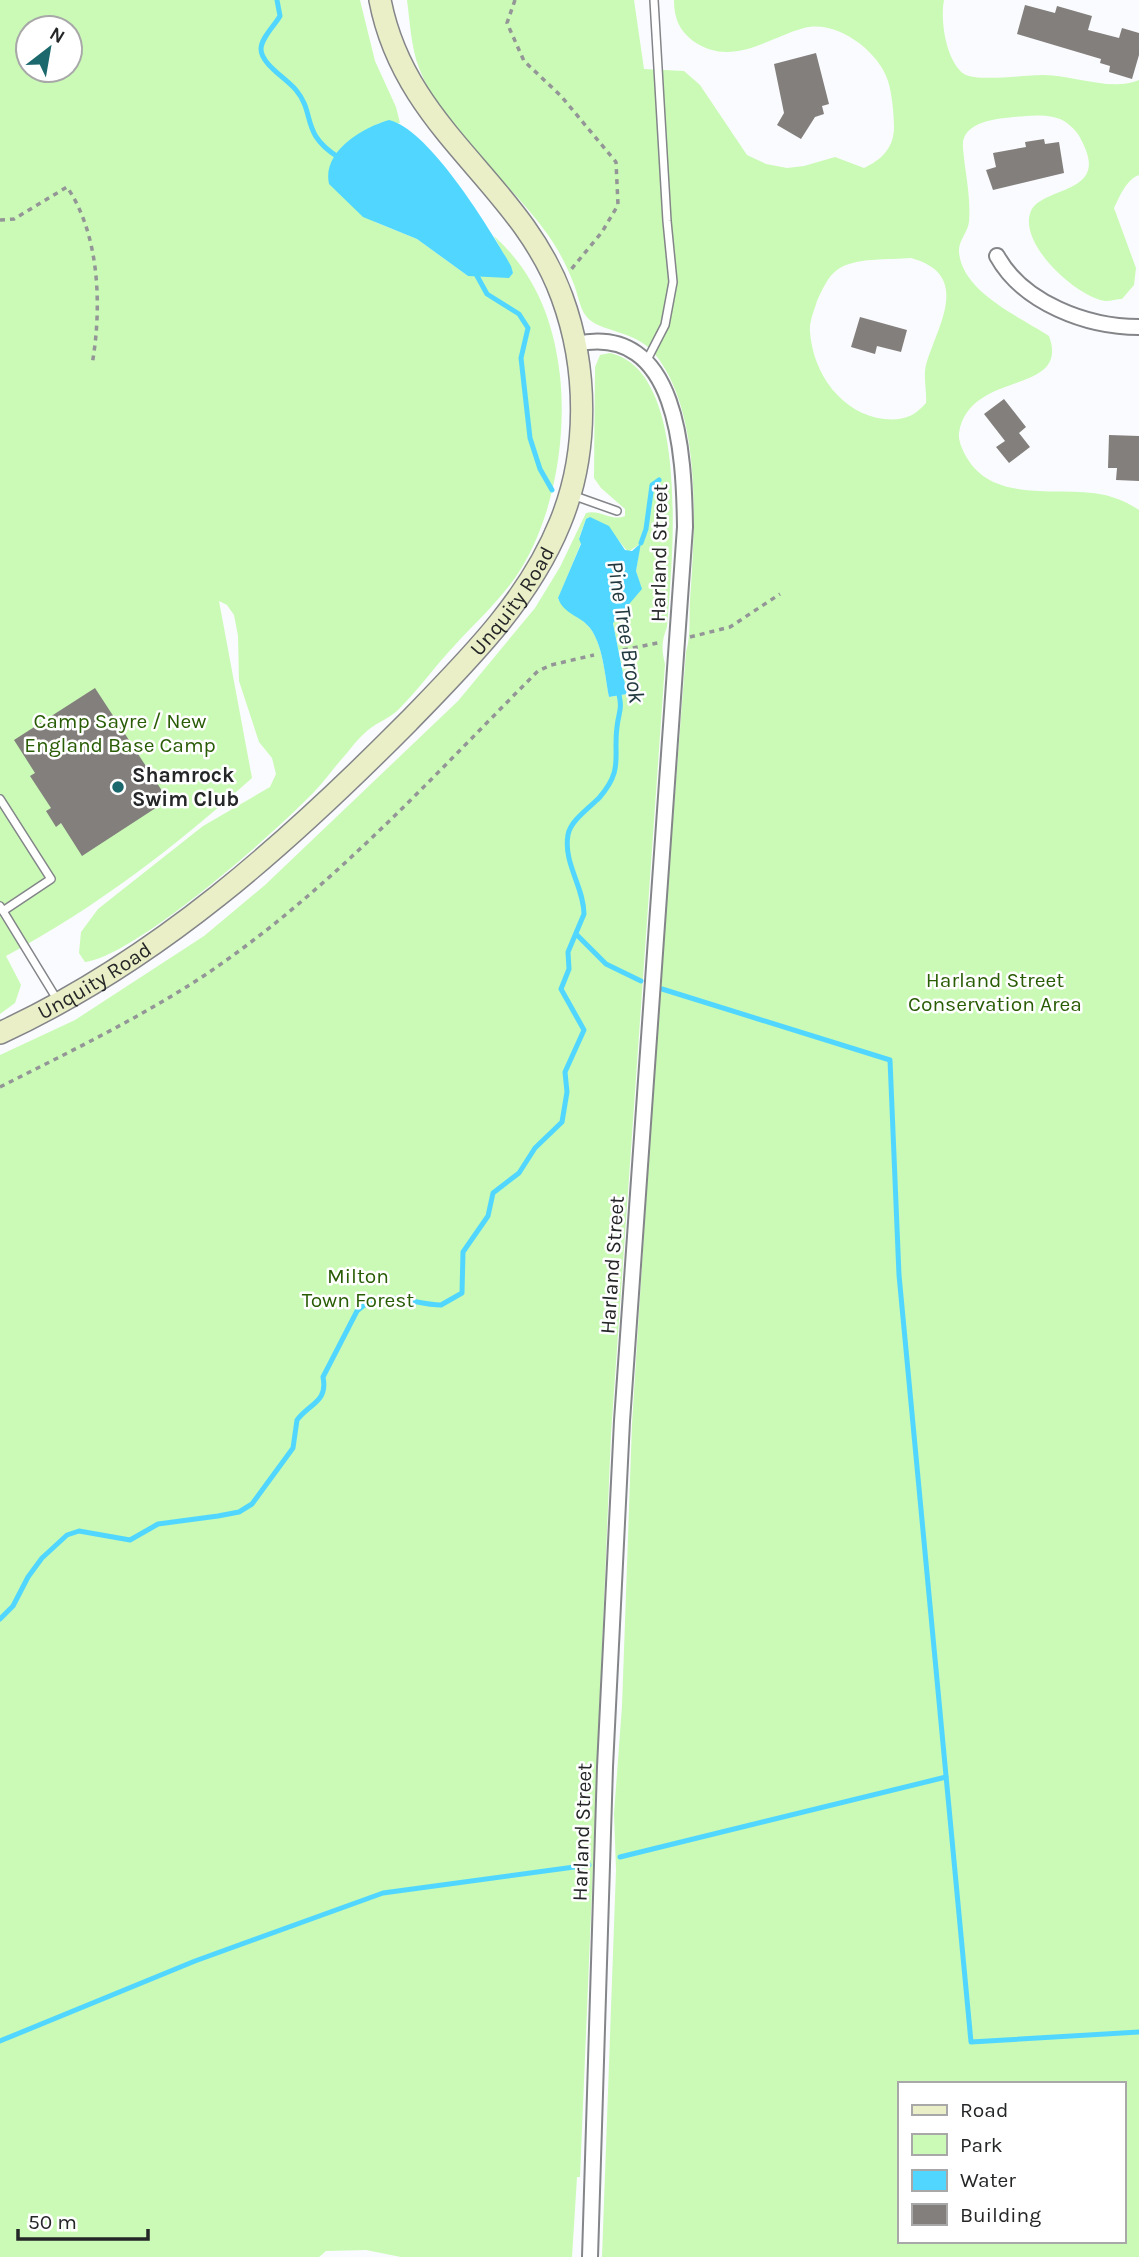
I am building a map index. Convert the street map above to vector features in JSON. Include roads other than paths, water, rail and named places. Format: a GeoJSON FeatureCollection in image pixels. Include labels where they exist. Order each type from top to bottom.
{"type":"FeatureCollection","features":[{"type":"Feature","properties":{"kind":"main road","name":"Unquity Road"},"geometry":{"type":"LineString","coordinates":[[0,1033],[124,965],[194,916],[281,844],[371,759],[509,611],[545,554],[570,494],[581,422],[581,386],[576,344],[557,283],[526,228],[449,139],[417,95],[396,58],[380,0]]}},
{"type":"Feature","properties":{"kind":"street"},"geometry":{"type":"LineString","coordinates":[[997,256],[1019,285],[1042,300],[1086,318],[1139,327]]}},
{"type":"Feature","properties":{"kind":"street"},"geometry":{"type":"LineString","coordinates":[[576,344],[599,340],[617,342],[635,350],[647,360]]}},
{"type":"Feature","properties":{"kind":"street","name":"Harland Street"},"geometry":{"type":"LineString","coordinates":[[590,2257],[605,1767],[622,1421],[685,527],[681,465],[670,410],[659,379],[647,360]]}},
{"type":"Feature","properties":{"kind":"lane"},"geometry":{"type":"LineString","coordinates":[[647,360],[666,325],[673,282],[654,0]]}},
{"type":"Feature","properties":{"kind":"lane"},"geometry":{"type":"LineString","coordinates":[[570,494],[617,511]]}},
{"type":"Feature","properties":{"kind":"lane"},"geometry":{"type":"LineString","coordinates":[[0,799],[51,879],[1,908],[59,1003]]}},
{"type":"Feature","properties":{"kind":"water"},"geometry":{"type":"Polygon","coordinates":[[[389,120],[405,127],[422,141],[457,182],[511,266],[513,273],[509,278],[468,276],[417,239],[363,217],[329,184],[331,162],[346,143],[367,129],[389,120]]]}},
{"type":"Feature","properties":{"kind":"water"},"geometry":{"type":"Polygon","coordinates":[[[590,517],[609,526],[625,550],[632,551],[641,543],[636,571],[642,589],[613,623],[627,694],[609,697],[603,661],[594,635],[586,624],[564,608],[558,598],[581,544],[579,539],[586,519],[590,517]]]}},
{"type":"Feature","properties":{"kind":"waterway","name":"Pine Tree Brook"},"geometry":{"type":"LineString","coordinates":[[277,0],[280,16],[263,40],[262,55],[296,90],[306,107],[318,140],[338,157]]}},
{"type":"Feature","properties":{"kind":"waterway","name":"Pine Tree Brook"},"geometry":{"type":"LineString","coordinates":[[476,274],[487,294],[519,314],[528,328],[521,358],[530,438],[540,469],[552,490]]}},
{"type":"Feature","properties":{"kind":"waterway"},"geometry":{"type":"LineString","coordinates":[[641,543],[646,529],[652,485],[659,480]]}},
{"type":"Feature","properties":{"kind":"waterway","name":"Pine Tree Brook"},"geometry":{"type":"LineString","coordinates":[[0,1619],[13,1606],[28,1577],[42,1558],[67,1535],[79,1531],[130,1540],[158,1524],[239,1512],[252,1504],[293,1448],[297,1420],[317,1402],[323,1392],[323,1377],[357,1311],[367,1304],[387,1298],[441,1305],[462,1293],[463,1252],[488,1216],[493,1193],[519,1173],[535,1148],[562,1122],[567,1092],[565,1072],[584,1030],[561,989],[569,969],[568,952],[584,914],[581,894],[568,855],[568,835],[576,820],[607,788],[615,771],[620,706],[618,690]]}},
{"type":"Feature","properties":{"kind":"waterway"},"geometry":{"type":"LineString","coordinates":[[577,935],[606,964],[641,981]]}},
{"type":"Feature","properties":{"kind":"waterway"},"geometry":{"type":"LineString","coordinates":[[662,989],[890,1060],[899,1275],[971,2042],[1139,2032]]}},
{"type":"Feature","properties":{"kind":"waterway"},"geometry":{"type":"LineString","coordinates":[[620,1857],[946,1777]]}},
{"type":"Feature","properties":{"kind":"waterway"},"geometry":{"type":"LineString","coordinates":[[0,2041],[195,1961],[383,1893],[589,1865]]}},
{"type":"Feature","properties":{"kind":"place","name":"Shamrock Swim Club"},"geometry":{"type":"Point","coordinates":[118,787]}},
{"type":"Feature","properties":{"kind":"park label","name":"Camp Sayre / New England Base Camp"},"geometry":{"type":"Point","coordinates":[120,733]}},
{"type":"Feature","properties":{"kind":"park label","name":"Harland Street Conservation Area"},"geometry":{"type":"Point","coordinates":[995,992]}},
{"type":"Feature","properties":{"kind":"park label","name":"Milton Town Forest"},"geometry":{"type":"Point","coordinates":[358,1288]}}]}
